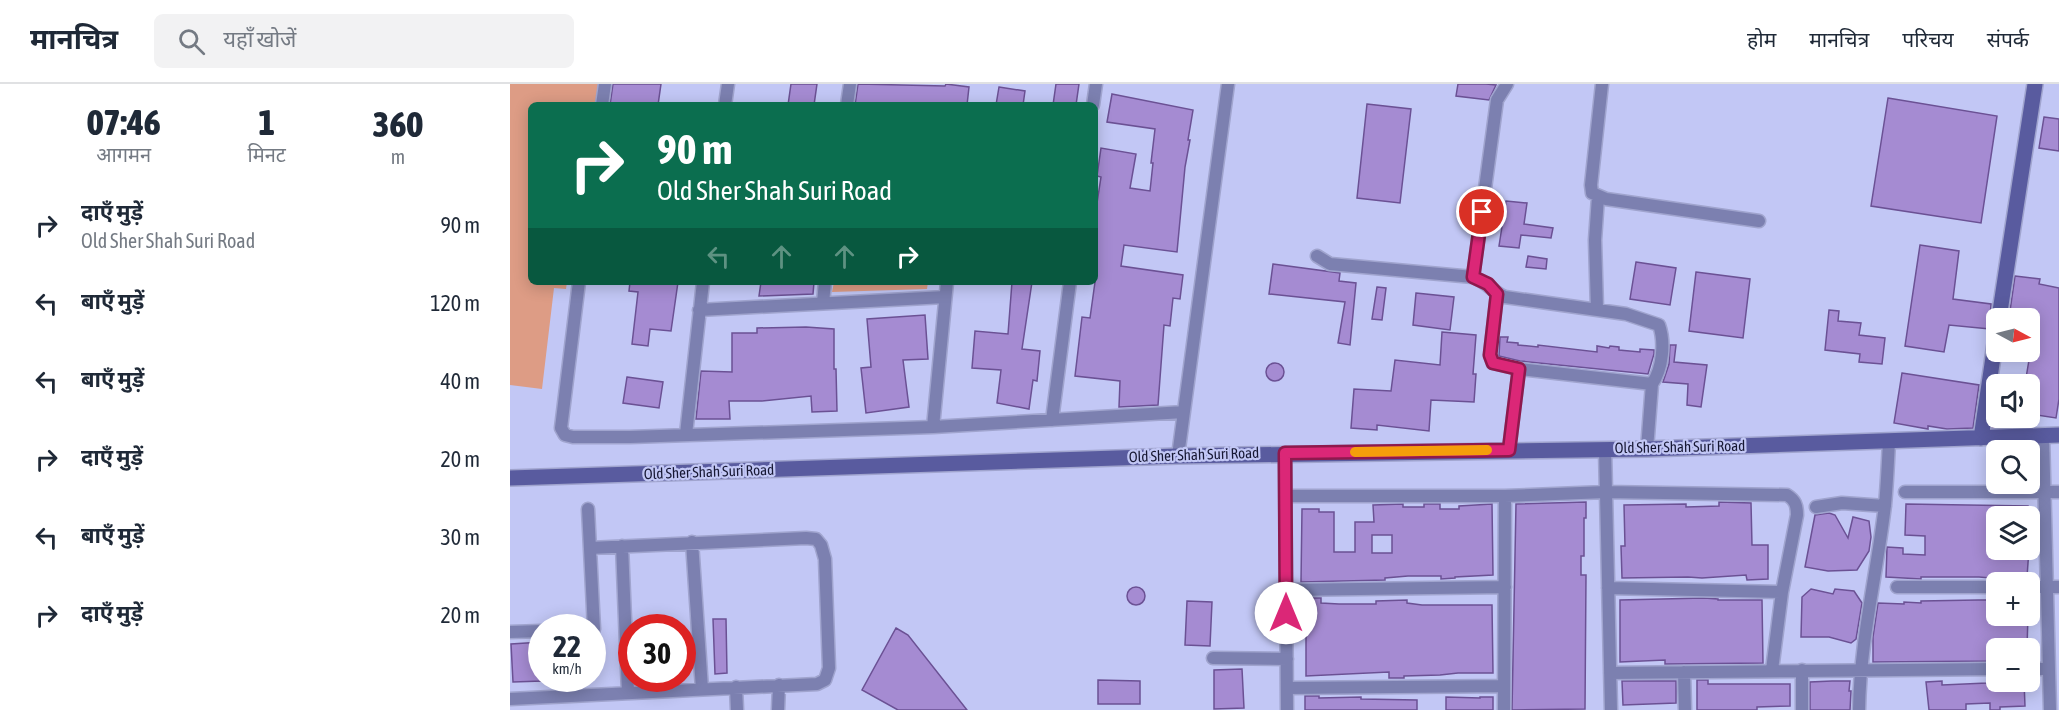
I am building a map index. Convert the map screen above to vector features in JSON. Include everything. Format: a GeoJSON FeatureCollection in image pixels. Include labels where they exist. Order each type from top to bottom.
{"type":"FeatureCollection","features":[{"type":"Feature","properties":{"kind":"street"},"geometry":{"type":"LineString","coordinates":[[602,102],[604,84]]}},
{"type":"Feature","properties":{"kind":"street"},"geometry":{"type":"LineString","coordinates":[[725,102],[728,84]]}},
{"type":"Feature","properties":{"kind":"street"},"geometry":{"type":"LineString","coordinates":[[847,102],[850,84]]}},
{"type":"Feature","properties":{"kind":"street"},"geometry":{"type":"LineString","coordinates":[[1094,102],[1096,84]]}},
{"type":"Feature","properties":{"kind":"street"},"geometry":{"type":"LineString","coordinates":[[1178,456],[1228,84]]}},
{"type":"Feature","properties":{"kind":"street"},"geometry":{"type":"LineString","coordinates":[[1473,277],[1497,100],[1507,84]]}},
{"type":"Feature","properties":{"kind":"street"},"geometry":{"type":"LineString","coordinates":[[1598,84],[1602,84],[1592,193],[1598,197],[1759,221]]}},
{"type":"Feature","properties":{"kind":"street"},"geometry":{"type":"LineString","coordinates":[[2001,308],[2035,84]]}},
{"type":"Feature","properties":{"kind":"street"},"geometry":{"type":"LineString","coordinates":[[1597,309],[1595,240],[1598,197]]}},
{"type":"Feature","properties":{"kind":"street"},"geometry":{"type":"LineString","coordinates":[[1317,256],[1330,264],[1473,277],[1488,284],[1497,294],[1505,297],[1597,309],[1635,316],[1659,325],[1662,333],[1661,359],[1657,377],[1652,384],[1647,449]]}},
{"type":"Feature","properties":{"kind":"street"},"geometry":{"type":"LineString","coordinates":[[579,285],[561,428],[565,435],[573,437],[933,427],[1184,412]]}},
{"type":"Feature","properties":{"kind":"street"},"geometry":{"type":"LineString","coordinates":[[686,434],[703,285]]}},
{"type":"Feature","properties":{"kind":"street"},"geometry":{"type":"LineString","coordinates":[[823,303],[825,285]]}},
{"type":"Feature","properties":{"kind":"street"},"geometry":{"type":"LineString","coordinates":[[933,427],[947,285]]}},
{"type":"Feature","properties":{"kind":"street"},"geometry":{"type":"LineString","coordinates":[[1052,420],[1070,285]]}},
{"type":"Feature","properties":{"kind":"street"},"geometry":{"type":"LineString","coordinates":[[1497,294],[1490,355],[1493,363],[1519,369],[1652,384]]}},
{"type":"Feature","properties":{"kind":"street"},"geometry":{"type":"LineString","coordinates":[[699,310],[945,297]]}},
{"type":"Feature","properties":{"kind":"street"},"geometry":{"type":"LineString","coordinates":[[1981,438],[1992,362]]}},
{"type":"Feature","properties":{"kind":"street"},"geometry":{"type":"LineString","coordinates":[[1509,450],[1519,369]]}},
{"type":"Feature","properties":{"kind":"street","name":"Old Sher Shah Suri Road"},"geometry":{"type":"LineString","coordinates":[[510,478],[1285,453],[1647,449],[2059,435]]}},
{"type":"Feature","properties":{"kind":"street"},"geometry":{"type":"LineString","coordinates":[[2043,436],[2044,492],[2053,587],[2049,710]]}},
{"type":"Feature","properties":{"kind":"street"},"geometry":{"type":"LineString","coordinates":[[1859,710],[1872,587],[1885,506],[1889,441]]}},
{"type":"Feature","properties":{"kind":"street"},"geometry":{"type":"LineString","coordinates":[[1605,449],[1611,710]]}},
{"type":"Feature","properties":{"kind":"street"},"geometry":{"type":"LineString","coordinates":[[1285,453],[1287,710]]}},
{"type":"Feature","properties":{"kind":"street"},"geometry":{"type":"LineString","coordinates":[[1286,496],[1606,492],[1787,495],[1797,506],[1797,515],[1782,592],[1772,670]]}},
{"type":"Feature","properties":{"kind":"street"},"geometry":{"type":"LineString","coordinates":[[1905,492],[2059,492]]}},
{"type":"Feature","properties":{"kind":"street"},"geometry":{"type":"LineString","coordinates":[[1504,710],[1505,495]]}},
{"type":"Feature","properties":{"kind":"street"},"geometry":{"type":"LineString","coordinates":[[1816,507],[1842,503],[1885,506]]}},
{"type":"Feature","properties":{"kind":"street"},"geometry":{"type":"LineString","coordinates":[[588,509],[593,614]]}},
{"type":"Feature","properties":{"kind":"street"},"geometry":{"type":"LineString","coordinates":[[510,699],[817,684],[825,680],[829,669],[825,559],[821,545],[816,539],[692,542],[590,548]]}},
{"type":"Feature","properties":{"kind":"street"},"geometry":{"type":"LineString","coordinates":[[692,542],[702,689]]}},
{"type":"Feature","properties":{"kind":"street"},"geometry":{"type":"LineString","coordinates":[[622,546],[628,693]]}},
{"type":"Feature","properties":{"kind":"street"},"geometry":{"type":"LineString","coordinates":[[1286,590],[1505,587]]}},
{"type":"Feature","properties":{"kind":"street"},"geometry":{"type":"LineString","coordinates":[[1897,587],[1986,587]]}},
{"type":"Feature","properties":{"kind":"street"},"geometry":{"type":"LineString","coordinates":[[1608,588],[1782,592]]}},
{"type":"Feature","properties":{"kind":"street"},"geometry":{"type":"LineString","coordinates":[[510,632],[528,631]]}},
{"type":"Feature","properties":{"kind":"street"},"geometry":{"type":"LineString","coordinates":[[1213,658],[1287,659]]}},
{"type":"Feature","properties":{"kind":"street"},"geometry":{"type":"LineString","coordinates":[[1610,673],[1986,669]]}},
{"type":"Feature","properties":{"kind":"street"},"geometry":{"type":"LineString","coordinates":[[2040,669],[2049,669]]}},
{"type":"Feature","properties":{"kind":"street"},"geometry":{"type":"LineString","coordinates":[[1802,670],[1802,710]]}},
{"type":"Feature","properties":{"kind":"street"},"geometry":{"type":"LineString","coordinates":[[1684,672],[1685,710]]}},
{"type":"Feature","properties":{"kind":"street"},"geometry":{"type":"LineString","coordinates":[[778,710],[779,685]]}},
{"type":"Feature","properties":{"kind":"street"},"geometry":{"type":"LineString","coordinates":[[1287,688],[1504,686]]}},
{"type":"Feature","properties":{"kind":"street"},"geometry":{"type":"LineString","coordinates":[[736,687],[737,710]]}},
{"type":"Feature","properties":{"kind":"shaded area"},"geometry":{"type":"Polygon","coordinates":[[[510,84],[599,84],[596,102],[528,102],[528,285],[567,285],[566,289],[554,288],[542,389],[510,385],[510,84]]]}},
{"type":"Feature","properties":{"kind":"shaded area"},"geometry":{"type":"Polygon","coordinates":[[[833,285],[928,285],[927,289],[832,292],[833,285]]]}},
{"type":"Feature","properties":{"kind":"building"},"geometry":{"type":"Polygon","coordinates":[[[613,84],[661,84],[658,102],[610,102],[613,84]]]}},
{"type":"Feature","properties":{"kind":"building"},"geometry":{"type":"Polygon","coordinates":[[[791,84],[817,84],[814,102],[788,102],[791,84]]]}},
{"type":"Feature","properties":{"kind":"building"},"geometry":{"type":"Polygon","coordinates":[[[858,84],[945,86],[946,84],[969,87],[967,102],[855,102],[858,84]]]}},
{"type":"Feature","properties":{"kind":"building"},"geometry":{"type":"Polygon","coordinates":[[[1056,84],[1079,84],[1076,102],[1053,102],[1056,84]]]}},
{"type":"Feature","properties":{"kind":"building"},"geometry":{"type":"Polygon","coordinates":[[[1458,84],[1496,85],[1489,100],[1456,96],[1458,84]]]}},
{"type":"Feature","properties":{"kind":"building"},"geometry":{"type":"Polygon","coordinates":[[[999,87],[1025,91],[1023,102],[996,102],[999,87]]]}},
{"type":"Feature","properties":{"kind":"building"},"geometry":{"type":"Polygon","coordinates":[[[1112,94],[1193,110],[1177,252],[1124,245],[1121,266],[1183,275],[1180,299],[1173,298],[1170,326],[1164,325],[1158,405],[1119,407],[1120,381],[1075,376],[1082,317],[1090,318],[1095,285],[1098,285],[1098,196],[1101,177],[1098,176],[1098,169],[1101,148],[1136,154],[1130,188],[1150,191],[1155,129],[1107,122],[1112,94]]]}},
{"type":"Feature","properties":{"kind":"building"},"geometry":{"type":"Polygon","coordinates":[[[1888,98],[1997,116],[1981,223],[1871,206],[1888,98]]]}},
{"type":"Feature","properties":{"kind":"building"},"geometry":{"type":"Polygon","coordinates":[[[1367,104],[1411,109],[1400,203],[1357,198],[1367,104]]]}},
{"type":"Feature","properties":{"kind":"building"},"geometry":{"type":"Polygon","coordinates":[[[2044,117],[2059,119],[2059,151],[2039,148],[2044,117]]]}},
{"type":"Feature","properties":{"kind":"building"},"geometry":{"type":"Polygon","coordinates":[[[1506,201],[1527,203],[1524,224],[1553,228],[1551,238],[1521,235],[1519,248],[1499,246],[1506,201]]]}},
{"type":"Feature","properties":{"kind":"building"},"geometry":{"type":"Polygon","coordinates":[[[1920,245],[1959,251],[1953,299],[1991,304],[1991,308],[1986,308],[1986,329],[1949,325],[1944,352],[1905,346],[1920,245]]]}},
{"type":"Feature","properties":{"kind":"building"},"geometry":{"type":"Polygon","coordinates":[[[1528,256],[1547,259],[1546,269],[1526,267],[1528,256]]]}},
{"type":"Feature","properties":{"kind":"building"},"geometry":{"type":"Polygon","coordinates":[[[1636,262],[1676,268],[1670,305],[1630,299],[1636,262]]]}},
{"type":"Feature","properties":{"kind":"building"},"geometry":{"type":"Polygon","coordinates":[[[1273,264],[1340,273],[1339,281],[1356,283],[1350,345],[1338,343],[1345,302],[1269,294],[1273,264]]]}},
{"type":"Feature","properties":{"kind":"building"},"geometry":{"type":"Polygon","coordinates":[[[1696,272],[1750,279],[1743,338],[1689,331],[1696,272]]]}},
{"type":"Feature","properties":{"kind":"building"},"geometry":{"type":"Polygon","coordinates":[[[2015,276],[2040,279],[2039,284],[2059,288],[2059,399],[2056,418],[2040,416],[2040,374],[2027,374],[2029,362],[2040,362],[2040,308],[2010,308],[2015,276]]]}},
{"type":"Feature","properties":{"kind":"building"},"geometry":{"type":"Polygon","coordinates":[[[630,285],[678,285],[671,331],[650,329],[648,346],[632,344],[638,292],[629,291],[630,285]]]}},
{"type":"Feature","properties":{"kind":"building"},"geometry":{"type":"Polygon","coordinates":[[[761,285],[814,285],[813,294],[759,296],[761,285]]]}},
{"type":"Feature","properties":{"kind":"building"},"geometry":{"type":"Polygon","coordinates":[[[1012,285],[1032,285],[1022,349],[1040,351],[1037,381],[1033,380],[1029,409],[997,403],[1001,370],[972,368],[975,331],[1008,334],[1012,285]]]}},
{"type":"Feature","properties":{"kind":"building"},"geometry":{"type":"Polygon","coordinates":[[[1377,287],[1386,288],[1382,320],[1372,319],[1377,287]]]}},
{"type":"Feature","properties":{"kind":"building"},"geometry":{"type":"Polygon","coordinates":[[[1416,293],[1454,297],[1450,330],[1413,325],[1416,293]]]}},
{"type":"Feature","properties":{"kind":"building"},"geometry":{"type":"Polygon","coordinates":[[[1829,310],[1839,311],[1838,321],[1861,323],[1859,335],[1885,338],[1882,364],[1859,362],[1860,354],[1825,350],[1829,310]]]}},
{"type":"Feature","properties":{"kind":"building"},"geometry":{"type":"Polygon","coordinates":[[[925,315],[928,359],[903,360],[909,407],[866,413],[861,368],[871,367],[867,319],[925,315]]]}},
{"type":"Feature","properties":{"kind":"building"},"geometry":{"type":"Polygon","coordinates":[[[757,328],[834,329],[837,411],[812,412],[811,396],[762,401],[729,401],[730,419],[696,419],[701,371],[732,372],[732,333],[757,333],[757,328]]]}},
{"type":"Feature","properties":{"kind":"building"},"geometry":{"type":"Polygon","coordinates":[[[1442,332],[1476,335],[1473,374],[1476,374],[1474,402],[1431,400],[1429,431],[1377,425],[1377,430],[1351,428],[1354,389],[1391,391],[1395,360],[1440,365],[1442,332]]]}},
{"type":"Feature","properties":{"kind":"building"},"geometry":{"type":"Polygon","coordinates":[[[1500,337],[1508,337],[1507,342],[1518,343],[1518,345],[1597,352],[1597,346],[1609,348],[1610,346],[1619,347],[1619,350],[1640,352],[1640,349],[1654,350],[1654,354],[1648,374],[1520,361],[1499,356],[1500,337]]]}},
{"type":"Feature","properties":{"kind":"building"},"geometry":{"type":"Polygon","coordinates":[[[1670,345],[1676,345],[1674,362],[1707,365],[1701,407],[1687,405],[1688,384],[1663,382],[1669,364],[1670,345]]]}},
{"type":"Feature","properties":{"kind":"building"},"geometry":{"type":"Polygon","coordinates":[[[1275,363],[1281,366],[1284,372],[1281,378],[1275,381],[1269,378],[1266,372],[1269,366],[1275,363]]]}},
{"type":"Feature","properties":{"kind":"building"},"geometry":{"type":"Polygon","coordinates":[[[1902,373],[1979,385],[1973,428],[1947,429],[1928,426],[1928,429],[1894,423],[1902,373]]]}},
{"type":"Feature","properties":{"kind":"building"},"geometry":{"type":"Polygon","coordinates":[[[627,377],[663,382],[659,408],[623,403],[627,377]]]}},
{"type":"Feature","properties":{"kind":"building"},"geometry":{"type":"Polygon","coordinates":[[[1586,502],[1584,556],[1581,556],[1581,575],[1586,575],[1585,709],[1512,710],[1516,504],[1586,502]]]}},
{"type":"Feature","properties":{"kind":"building"},"geometry":{"type":"Polygon","coordinates":[[[1719,502],[1751,503],[1752,545],[1768,545],[1768,579],[1747,580],[1746,575],[1702,578],[1622,578],[1621,546],[1625,546],[1624,505],[1719,506],[1719,502]]]}},
{"type":"Feature","properties":{"kind":"building"},"geometry":{"type":"Polygon","coordinates":[[[1403,504],[1403,507],[1424,507],[1424,504],[1440,504],[1440,509],[1459,509],[1459,506],[1492,504],[1493,575],[1441,579],[1441,576],[1408,576],[1385,578],[1385,580],[1301,582],[1302,509],[1334,512],[1334,552],[1355,552],[1355,522],[1374,522],[1373,505],[1403,504]],[[1372,535],[1372,553],[1392,553],[1392,535],[1372,535]]]}},
{"type":"Feature","properties":{"kind":"building"},"geometry":{"type":"Polygon","coordinates":[[[1906,504],[2028,506],[1986,506],[1986,560],[2028,560],[2027,572],[1986,572],[1986,578],[1886,577],[1887,547],[1903,548],[1903,554],[1925,555],[1925,536],[1905,535],[1906,504]]]}},
{"type":"Feature","properties":{"kind":"building"},"geometry":{"type":"Polygon","coordinates":[[[1829,513],[1835,515],[1848,538],[1853,517],[1869,521],[1871,537],[1869,551],[1857,570],[1828,571],[1805,567],[1815,515],[1829,513]]]}},
{"type":"Feature","properties":{"kind":"building"},"geometry":{"type":"Polygon","coordinates":[[[1132,587],[1140,587],[1145,592],[1143,603],[1132,605],[1127,600],[1127,592],[1132,587]]]}},
{"type":"Feature","properties":{"kind":"building"},"geometry":{"type":"Polygon","coordinates":[[[1811,589],[1833,594],[1835,589],[1854,591],[1862,603],[1856,639],[1851,643],[1829,637],[1801,637],[1802,597],[1811,589]]]}},
{"type":"Feature","properties":{"kind":"building"},"geometry":{"type":"Polygon","coordinates":[[[1302,598],[1321,598],[1321,603],[1339,604],[1376,604],[1376,601],[1407,600],[1407,603],[1422,605],[1492,605],[1493,673],[1404,676],[1404,678],[1389,678],[1389,672],[1306,676],[1306,636],[1303,636],[1302,598]]]}},
{"type":"Feature","properties":{"kind":"building"},"geometry":{"type":"Polygon","coordinates":[[[1704,598],[1762,600],[1763,663],[1665,664],[1665,660],[1620,662],[1620,600],[1704,598]]]}},
{"type":"Feature","properties":{"kind":"building"},"geometry":{"type":"Polygon","coordinates":[[[1986,600],[1986,626],[2028,626],[2027,638],[1986,638],[1986,661],[1873,662],[1873,637],[1878,603],[1904,604],[1904,602],[1921,603],[1921,601],[1986,600]]]}},
{"type":"Feature","properties":{"kind":"building"},"geometry":{"type":"Polygon","coordinates":[[[1187,601],[1212,602],[1210,646],[1185,645],[1187,601]]]}},
{"type":"Feature","properties":{"kind":"building"},"geometry":{"type":"Polygon","coordinates":[[[713,619],[726,619],[727,673],[715,674],[713,619]]]}},
{"type":"Feature","properties":{"kind":"building"},"geometry":{"type":"Polygon","coordinates":[[[896,628],[908,635],[967,710],[898,710],[862,690],[896,628]]]}},
{"type":"Feature","properties":{"kind":"building"},"geometry":{"type":"Polygon","coordinates":[[[528,643],[528,681],[513,682],[511,644],[528,643]]]}},
{"type":"Feature","properties":{"kind":"building"},"geometry":{"type":"Polygon","coordinates":[[[1242,669],[1244,708],[1214,709],[1214,670],[1242,669]]]}},
{"type":"Feature","properties":{"kind":"building"},"geometry":{"type":"Polygon","coordinates":[[[1098,680],[1140,681],[1140,704],[1098,704],[1098,680]]]}},
{"type":"Feature","properties":{"kind":"building"},"geometry":{"type":"Polygon","coordinates":[[[1697,680],[1708,680],[1708,684],[1790,684],[1790,706],[1757,707],[1757,710],[1697,710],[1697,680]]]}},
{"type":"Feature","properties":{"kind":"building"},"geometry":{"type":"Polygon","coordinates":[[[1622,681],[1676,681],[1676,703],[1623,705],[1622,681]]]}},
{"type":"Feature","properties":{"kind":"building"},"geometry":{"type":"Polygon","coordinates":[[[1850,681],[1850,710],[1810,710],[1810,682],[1850,681]]]}},
{"type":"Feature","properties":{"kind":"building"},"geometry":{"type":"Polygon","coordinates":[[[1942,681],[1942,685],[1986,683],[1986,692],[2024,692],[2025,706],[2000,707],[2000,710],[1990,710],[1990,703],[1966,704],[1966,710],[1929,710],[1926,682],[1942,681]]]}},
{"type":"Feature","properties":{"kind":"building"},"geometry":{"type":"Polygon","coordinates":[[[1305,696],[1417,700],[1417,710],[1305,710],[1305,696]]]}},
{"type":"Feature","properties":{"kind":"building"},"geometry":{"type":"Polygon","coordinates":[[[1446,697],[1493,697],[1493,710],[1446,710],[1446,697]]]}},
{"type":"Feature","properties":{"kind":"slow traffic"},"geometry":{"type":"LineString","coordinates":[[1355,452],[1487,450]]}},
{"type":"Feature","properties":{"kind":"route"},"geometry":{"type":"LineString","coordinates":[[1286,613],[1285,453],[1509,450],[1519,369],[1493,363],[1490,355],[1497,294],[1488,284],[1473,277],[1482,212]]}}]}
